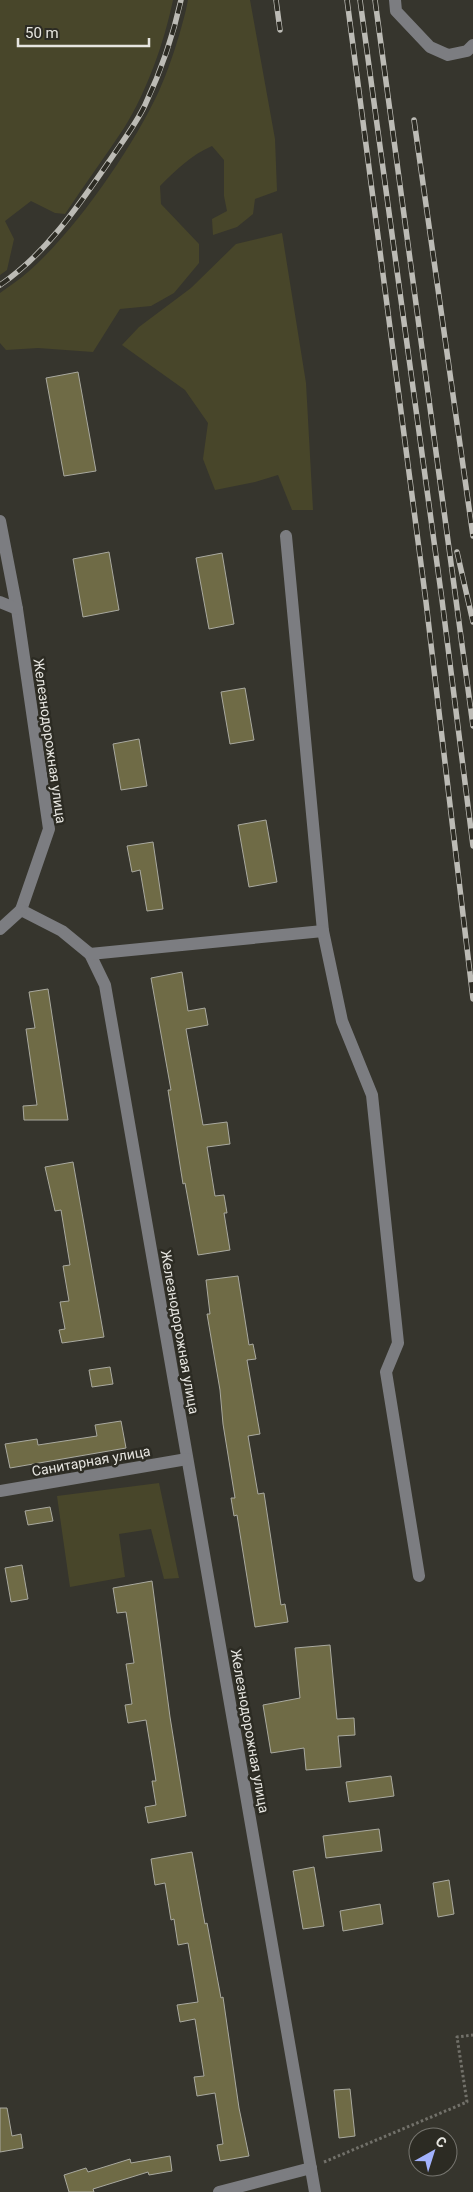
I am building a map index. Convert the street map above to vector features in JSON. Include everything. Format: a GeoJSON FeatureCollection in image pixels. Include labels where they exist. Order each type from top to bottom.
{"type":"FeatureCollection","features":[{"type":"Feature","properties":{"kind":"street"},"geometry":{"type":"LineString","coordinates":[[395,0],[396,11],[430,47],[448,55],[467,51],[473,45]]}},
{"type":"Feature","properties":{"kind":"street","name":"Железнодорожная улица"},"geometry":{"type":"LineString","coordinates":[[0,520],[17,610],[49,829],[21,910],[62,931],[90,954],[105,985],[315,2192]]}},
{"type":"Feature","properties":{"kind":"street"},"geometry":{"type":"LineString","coordinates":[[286,536],[323,931],[342,1021],[372,1095],[398,1343],[386,1372],[419,1576]]}},
{"type":"Feature","properties":{"kind":"street"},"geometry":{"type":"LineString","coordinates":[[0,602],[17,610]]}},
{"type":"Feature","properties":{"kind":"street"},"geometry":{"type":"LineString","coordinates":[[0,929],[21,910]]}},
{"type":"Feature","properties":{"kind":"street"},"geometry":{"type":"LineString","coordinates":[[90,954],[323,931]]}},
{"type":"Feature","properties":{"kind":"street","name":"Санитарная улица"},"geometry":{"type":"LineString","coordinates":[[0,1492],[187,1459]]}},
{"type":"Feature","properties":{"kind":"street"},"geometry":{"type":"LineString","coordinates":[[219,2192],[312,2168]]}},
{"type":"Feature","properties":{"kind":"path"},"geometry":{"type":"LineString","coordinates":[[312,2168],[467,2102],[457,2037],[473,2035]]}},
{"type":"Feature","properties":{"kind":"shaded area"},"geometry":{"type":"Polygon","coordinates":[[[0,0],[173,0],[154,66],[124,128],[65,214],[55,213],[31,201],[5,221],[14,239],[7,270],[0,275],[0,0]]]}},
{"type":"Feature","properties":{"kind":"shaded area"},"geometry":{"type":"Polygon","coordinates":[[[188,0],[250,0],[275,139],[277,191],[255,199],[253,214],[237,227],[213,235],[212,219],[227,211],[224,196],[224,160],[212,146],[197,154],[160,186],[161,204],[199,244],[199,263],[174,293],[151,306],[120,309],[93,352],[38,348],[6,350],[0,343],[0,293],[21,278],[46,255],[83,212],[118,163],[148,114],[159,91],[180,34],[188,0]]]}},
{"type":"Feature","properties":{"kind":"shaded area"},"geometry":{"type":"Polygon","coordinates":[[[282,233],[306,383],[313,510],[292,510],[278,475],[215,490],[203,459],[208,423],[185,390],[122,345],[139,327],[191,288],[236,244],[282,233]]]}},
{"type":"Feature","properties":{"kind":"shaded area"},"geometry":{"type":"Polygon","coordinates":[[[159,1483],[179,1578],[164,1579],[151,1529],[119,1534],[125,1577],[70,1587],[57,1496],[159,1483]]]}},
{"type":"Feature","properties":{"kind":"building"},"geometry":{"type":"Polygon","coordinates":[[[78,372],[96,471],[64,476],[46,378],[78,372]]]}},
{"type":"Feature","properties":{"kind":"building"},"geometry":{"type":"Polygon","coordinates":[[[109,552],[119,610],[83,617],[73,559],[109,552]]]}},
{"type":"Feature","properties":{"kind":"building"},"geometry":{"type":"Polygon","coordinates":[[[222,553],[234,624],[209,629],[196,558],[222,553]]]}},
{"type":"Feature","properties":{"kind":"building"},"geometry":{"type":"Polygon","coordinates":[[[245,688],[254,740],[230,744],[221,692],[245,688]]]}},
{"type":"Feature","properties":{"kind":"building"},"geometry":{"type":"Polygon","coordinates":[[[139,739],[147,786],[121,790],[113,744],[139,739]]]}},
{"type":"Feature","properties":{"kind":"building"},"geometry":{"type":"Polygon","coordinates":[[[266,820],[277,882],[249,887],[238,825],[266,820]]]}},
{"type":"Feature","properties":{"kind":"building"},"geometry":{"type":"Polygon","coordinates":[[[153,842],[163,909],[147,911],[140,870],[132,872],[127,846],[153,842]]]}},
{"type":"Feature","properties":{"kind":"building"},"geometry":{"type":"Polygon","coordinates":[[[182,972],[188,1011],[205,1008],[208,1025],[186,1029],[203,1125],[227,1122],[230,1144],[207,1147],[215,1196],[224,1195],[227,1213],[224,1213],[230,1250],[198,1255],[185,1183],[183,1184],[168,1090],[171,1090],[151,978],[182,972]]]}},
{"type":"Feature","properties":{"kind":"building"},"geometry":{"type":"Polygon","coordinates":[[[48,989],[68,1120],[24,1120],[23,1106],[37,1105],[26,1029],[35,1028],[29,992],[48,989]]]}},
{"type":"Feature","properties":{"kind":"building"},"geometry":{"type":"Polygon","coordinates":[[[73,1162],[104,1337],[62,1343],[59,1330],[65,1329],[60,1302],[69,1301],[63,1266],[70,1265],[61,1210],[55,1211],[45,1167],[73,1162]]]}},
{"type":"Feature","properties":{"kind":"building"},"geometry":{"type":"Polygon","coordinates":[[[238,1276],[249,1345],[253,1344],[256,1359],[247,1360],[260,1434],[248,1436],[258,1494],[264,1493],[281,1605],[285,1604],[288,1622],[255,1627],[237,1515],[234,1516],[231,1498],[235,1498],[207,1314],[210,1314],[206,1280],[238,1276]]]}},
{"type":"Feature","properties":{"kind":"building"},"geometry":{"type":"Polygon","coordinates":[[[110,1367],[113,1384],[92,1387],[89,1370],[110,1367]]]}},
{"type":"Feature","properties":{"kind":"building"},"geometry":{"type":"Polygon","coordinates":[[[121,1421],[126,1448],[10,1468],[5,1444],[37,1439],[38,1445],[97,1436],[95,1425],[121,1421]]]}},
{"type":"Feature","properties":{"kind":"building"},"geometry":{"type":"Polygon","coordinates":[[[50,1507],[53,1521],[28,1525],[25,1511],[50,1507]]]}},
{"type":"Feature","properties":{"kind":"building"},"geometry":{"type":"Polygon","coordinates":[[[22,1565],[28,1599],[11,1602],[5,1568],[22,1565]]]}},
{"type":"Feature","properties":{"kind":"building"},"geometry":{"type":"Polygon","coordinates":[[[152,1581],[170,1717],[186,1816],[148,1823],[145,1807],[156,1805],[152,1781],[156,1781],[146,1720],[128,1723],[125,1705],[132,1704],[126,1664],[134,1663],[126,1612],[117,1613],[113,1588],[152,1581]]]}},
{"type":"Feature","properties":{"kind":"building"},"geometry":{"type":"Polygon","coordinates":[[[330,1645],[337,1719],[354,1718],[355,1735],[338,1736],[341,1767],[306,1770],[304,1748],[271,1753],[263,1705],[300,1698],[295,1648],[330,1645]]]}},
{"type":"Feature","properties":{"kind":"building"},"geometry":{"type":"Polygon","coordinates":[[[391,1776],[394,1796],[349,1802],[346,1782],[391,1776]]]}},
{"type":"Feature","properties":{"kind":"building"},"geometry":{"type":"Polygon","coordinates":[[[379,1829],[382,1851],[326,1858],[323,1836],[379,1829]]]}},
{"type":"Feature","properties":{"kind":"building"},"geometry":{"type":"Polygon","coordinates":[[[192,1852],[205,1924],[207,1923],[221,1998],[223,1997],[239,2108],[249,2156],[220,2161],[217,2145],[223,2144],[215,2093],[197,2096],[194,2077],[204,2076],[195,2019],[180,2022],[177,2005],[198,2002],[188,1943],[178,1945],[174,1919],[171,1920],[165,1883],[155,1885],[151,1859],[192,1852]]]}},
{"type":"Feature","properties":{"kind":"building"},"geometry":{"type":"Polygon","coordinates":[[[314,1867],[324,1926],[303,1929],[293,1871],[314,1867]]]}},
{"type":"Feature","properties":{"kind":"building"},"geometry":{"type":"Polygon","coordinates":[[[449,1880],[454,1914],[438,1917],[433,1883],[449,1880]]]}},
{"type":"Feature","properties":{"kind":"building"},"geometry":{"type":"Polygon","coordinates":[[[380,1904],[383,1924],[343,1931],[340,1911],[380,1904]]]}},
{"type":"Feature","properties":{"kind":"building"},"geometry":{"type":"Polygon","coordinates":[[[350,2089],[355,2136],[339,2138],[334,2090],[350,2089]]]}},
{"type":"Feature","properties":{"kind":"building"},"geometry":{"type":"Polygon","coordinates":[[[0,2108],[7,2108],[12,2136],[21,2134],[23,2148],[0,2152],[0,2108]]]}},
{"type":"Feature","properties":{"kind":"building"},"geometry":{"type":"Polygon","coordinates":[[[170,2156],[172,2171],[149,2175],[148,2172],[93,2189],[94,2192],[69,2192],[64,2175],[86,2168],[88,2172],[130,2159],[131,2163],[170,2156]]]}},
{"type":"Feature","properties":{"kind":"railway"},"geometry":{"type":"LineString","coordinates":[[0,285],[32,259],[61,228],[133,126],[151,92],[166,53],[181,0]]}},
{"type":"Feature","properties":{"kind":"railway"},"geometry":{"type":"LineString","coordinates":[[276,0],[280,30]]}},
{"type":"Feature","properties":{"kind":"railway"},"geometry":{"type":"LineString","coordinates":[[347,0],[426,602],[473,999]]}},
{"type":"Feature","properties":{"kind":"railway"},"geometry":{"type":"LineString","coordinates":[[360,0],[442,600],[473,846]]}},
{"type":"Feature","properties":{"kind":"railway"},"geometry":{"type":"LineString","coordinates":[[375,0],[473,726]]}},
{"type":"Feature","properties":{"kind":"railway"},"geometry":{"type":"LineString","coordinates":[[414,120],[473,536]]}},
{"type":"Feature","properties":{"kind":"railway"},"geometry":{"type":"LineString","coordinates":[[457,552],[473,622]]}}]}
